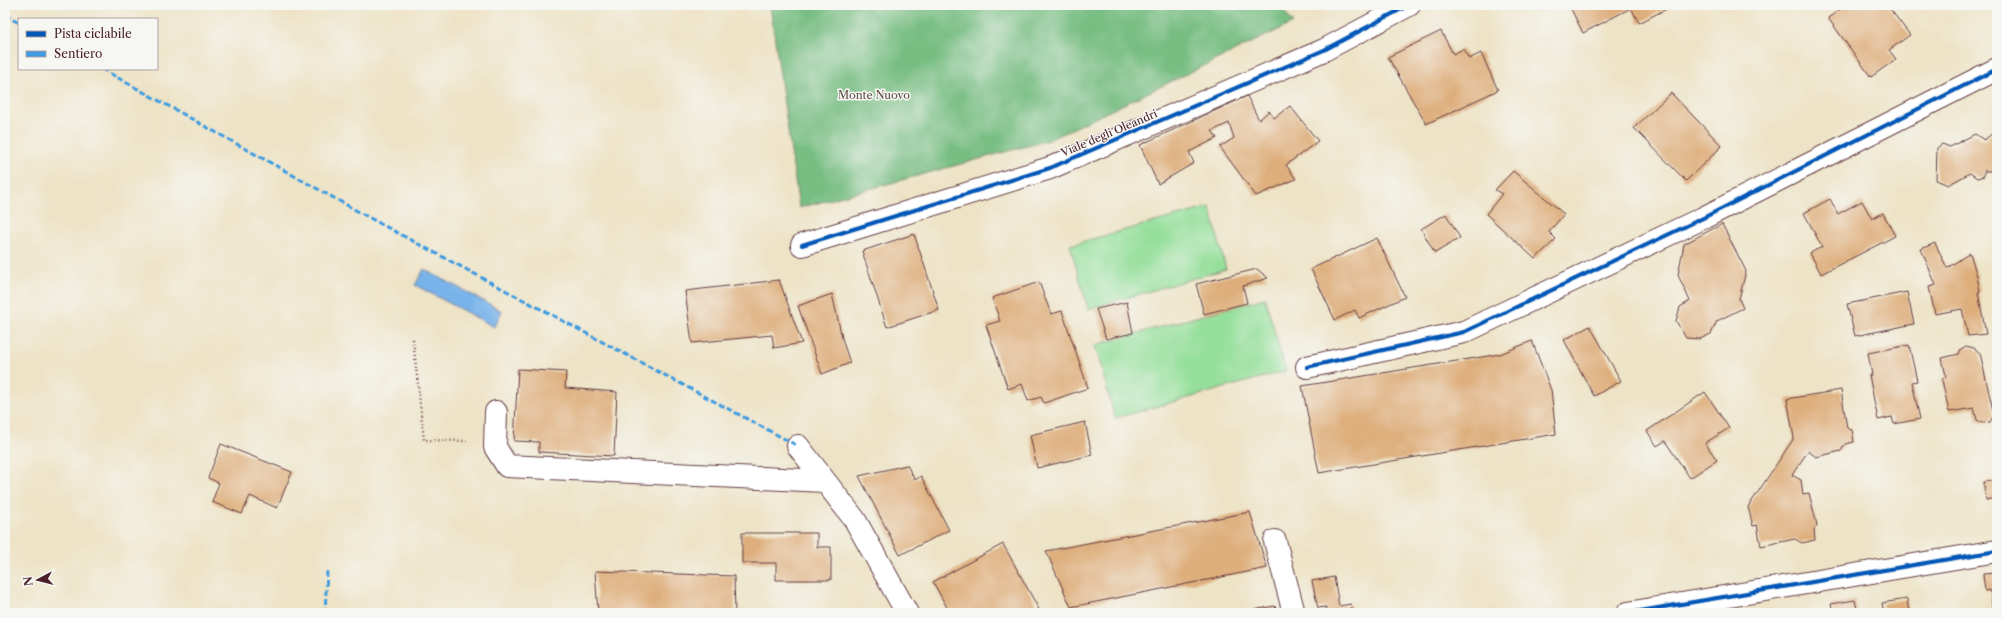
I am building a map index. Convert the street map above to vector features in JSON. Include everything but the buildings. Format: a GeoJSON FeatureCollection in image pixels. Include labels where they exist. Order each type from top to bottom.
{"type":"FeatureCollection","features":[{"type":"Feature","properties":{"kind":"street","name":"Viale degli Oleandri"},"geometry":{"type":"LineString","coordinates":[[802,245],[1050,168],[1324,50],[1409,5]]}},
{"type":"Feature","properties":{"kind":"street"},"geometry":{"type":"LineString","coordinates":[[1307,367],[1464,332],[1703,218],[1997,69]]}},
{"type":"Feature","properties":{"kind":"street"},"geometry":{"type":"LineString","coordinates":[[496,412],[495,447],[507,466],[824,481]]}},
{"type":"Feature","properties":{"kind":"street"},"geometry":{"type":"LineString","coordinates":[[798,446],[855,520],[907,613]]}},
{"type":"Feature","properties":{"kind":"street"},"geometry":{"type":"LineString","coordinates":[[1275,541],[1294,613]]}},
{"type":"Feature","properties":{"kind":"street"},"geometry":{"type":"LineString","coordinates":[[1628,613],[1997,551]]}},
{"type":"Feature","properties":{"kind":"path"},"geometry":{"type":"LineString","coordinates":[[413,339],[424,440],[496,442]]}},
{"type":"Feature","properties":{"kind":"green space","name":"Monte Nuovo"},"geometry":{"type":"Polygon","coordinates":[[[770,5],[1279,5],[1293,23],[1049,140],[799,208],[770,5]]]}},
{"type":"Feature","properties":{"kind":"green space"},"geometry":{"type":"Polygon","coordinates":[[[1210,207],[1226,269],[1088,309],[1070,245],[1210,207]]]}},
{"type":"Feature","properties":{"kind":"green space"},"geometry":{"type":"Polygon","coordinates":[[[1265,298],[1286,371],[1115,418],[1095,345],[1265,298]]]}},
{"type":"Feature","properties":{"kind":"water"},"geometry":{"type":"Polygon","coordinates":[[[424,269],[502,311],[494,327],[415,285],[424,269]]]}},
{"type":"Feature","properties":{"kind":"marked path"},"geometry":{"type":"LineString","coordinates":[[5,15],[18,22]]}},
{"type":"Feature","properties":{"kind":"marked path"},"geometry":{"type":"LineString","coordinates":[[104,70],[379,223],[798,446]]}},
{"type":"Feature","properties":{"kind":"marked path"},"geometry":{"type":"LineString","coordinates":[[325,613],[327,571]]}},
{"type":"Feature","properties":{"kind":"cycle path"},"geometry":{"type":"LineString","coordinates":[[802,245],[1050,168],[1324,50],[1409,5]]}},
{"type":"Feature","properties":{"kind":"cycle path"},"geometry":{"type":"LineString","coordinates":[[1307,367],[1464,332],[1703,218],[1997,69]]}},
{"type":"Feature","properties":{"kind":"cycle path"},"geometry":{"type":"LineString","coordinates":[[1628,613],[1997,551]]}}]}
